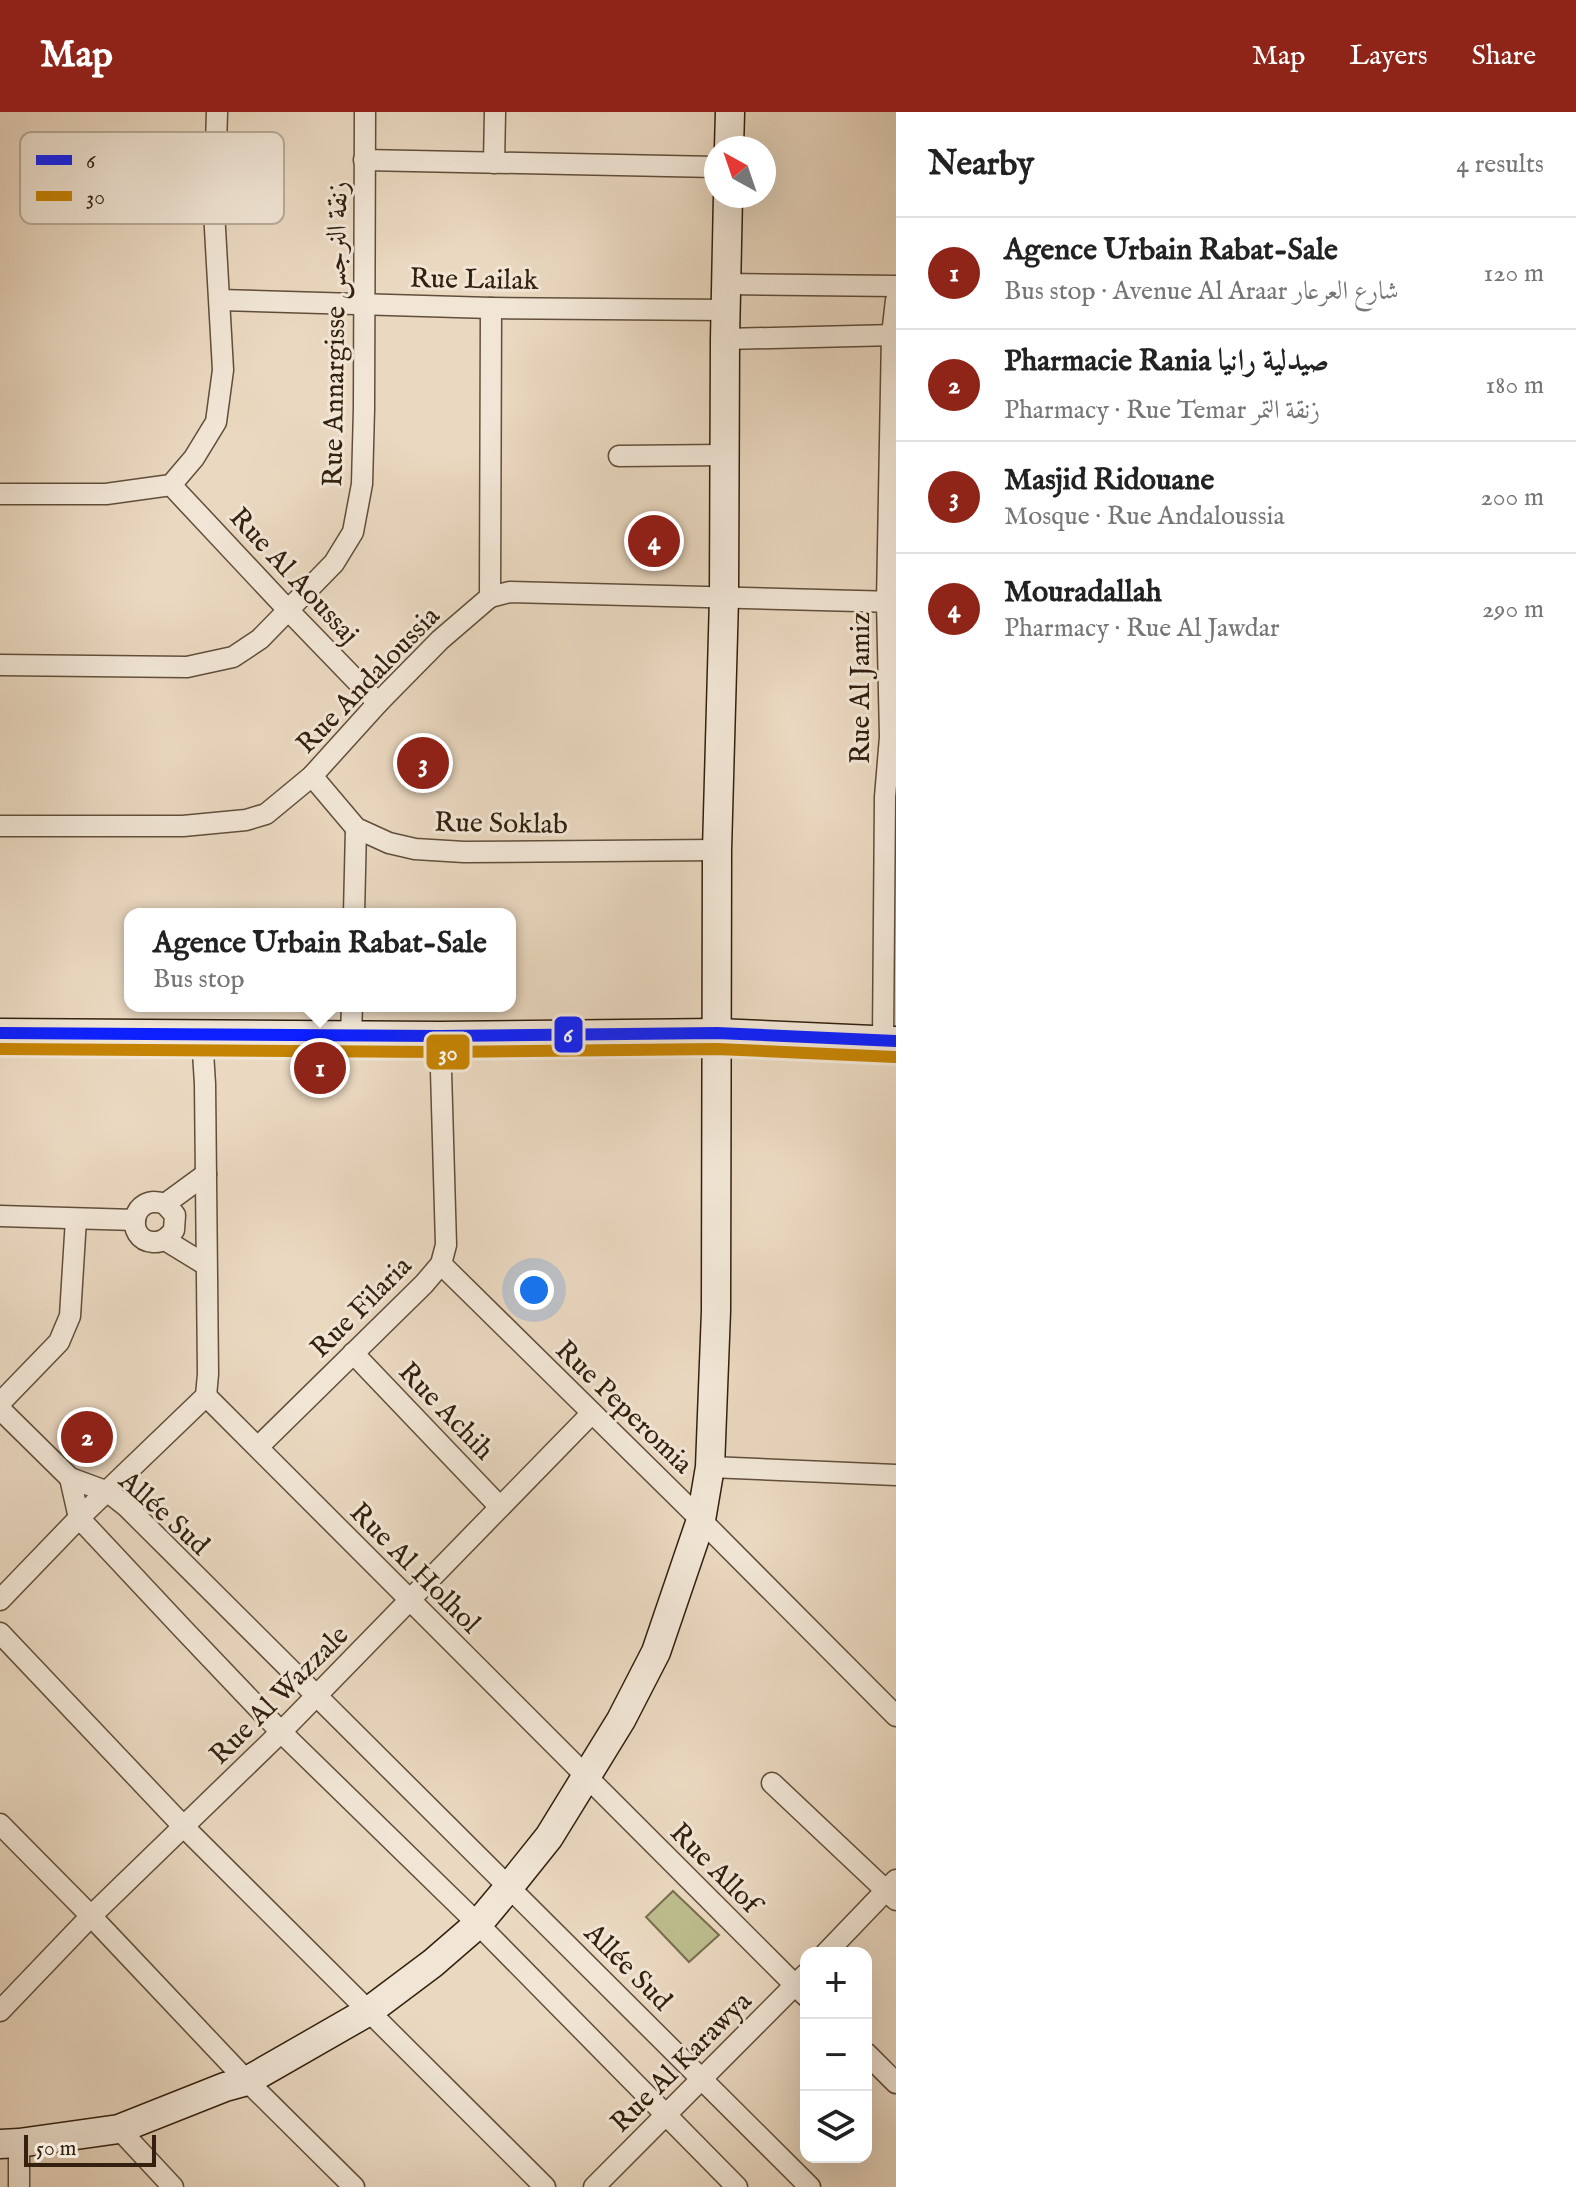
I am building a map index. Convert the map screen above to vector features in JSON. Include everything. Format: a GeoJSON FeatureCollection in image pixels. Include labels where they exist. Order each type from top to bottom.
{"type":"FeatureCollection","features":[{"type":"Feature","properties":{"kind":"street"},"geometry":{"type":"LineString","coordinates":[[216,132],[217,112]]}},
{"type":"Feature","properties":{"kind":"street","name":"Rue Annargisse زنقة النرجس"},"geometry":{"type":"LineString","coordinates":[[0,665],[187,667],[233,657],[260,639],[334,563],[353,532],[362,484],[365,112]]}},
{"type":"Feature","properties":{"kind":"street"},"geometry":{"type":"LineString","coordinates":[[494,163],[495,112]]}},
{"type":"Feature","properties":{"kind":"street"},"geometry":{"type":"LineString","coordinates":[[729,136],[730,112]]}},
{"type":"Feature","properties":{"kind":"street"},"geometry":{"type":"LineString","coordinates":[[364,160],[704,167]]}},
{"type":"Feature","properties":{"kind":"street"},"geometry":{"type":"LineString","coordinates":[[19,2187],[10,2144],[119,2129],[247,2081],[369,2011],[433,1963],[478,1924],[549,1837],[621,1720],[656,1652],[701,1520],[710,1467],[716,1311],[717,850],[724,598],[728,208]]}},
{"type":"Feature","properties":{"kind":"street"},"geometry":{"type":"LineString","coordinates":[[0,494],[106,494],[171,485],[194,458],[216,422],[223,370],[215,224]]}},
{"type":"Feature","properties":{"kind":"street","name":"Rue Lailak"},"geometry":{"type":"LineString","coordinates":[[220,300],[491,308],[896,286]]}},
{"type":"Feature","properties":{"kind":"street","name":"Rue Al Jamiz"},"geometry":{"type":"LineString","coordinates":[[889,1041],[891,867],[885,797],[893,737],[891,602],[896,300]]}},
{"type":"Feature","properties":{"kind":"street"},"geometry":{"type":"LineString","coordinates":[[491,308],[490,597],[510,592],[891,602]]}},
{"type":"Feature","properties":{"kind":"street"},"geometry":{"type":"LineString","coordinates":[[725,339],[894,335]]}},
{"type":"Feature","properties":{"kind":"street"},"geometry":{"type":"LineString","coordinates":[[619,456],[724,455]]}},
{"type":"Feature","properties":{"kind":"street","name":"Rue Al Aoussaj"},"geometry":{"type":"LineString","coordinates":[[171,485],[378,703]]}},
{"type":"Feature","properties":{"kind":"street","name":"Rue Andaloussia"},"geometry":{"type":"LineString","coordinates":[[0,826],[183,826],[246,820],[266,814],[312,776],[440,640],[490,597]]}},
{"type":"Feature","properties":{"kind":"street","name":"Rue Soklab"},"geometry":{"type":"LineString","coordinates":[[312,776],[356,828],[389,843],[415,849],[464,852],[717,850]]}},
{"type":"Feature","properties":{"kind":"street"},"geometry":{"type":"LineString","coordinates":[[354,908],[356,828]]}},
{"type":"Feature","properties":{"kind":"street"},"geometry":{"type":"LineString","coordinates":[[0,1033],[202,1036],[352,1020],[440,1036],[717,1033],[889,1041]]}},
{"type":"Feature","properties":{"kind":"street"},"geometry":{"type":"LineString","coordinates":[[0,1600],[79,1518],[206,1396],[206,1174],[202,1036]]}},
{"type":"Feature","properties":{"kind":"street","name":"Rue Filaria"},"geometry":{"type":"LineString","coordinates":[[258,1447],[441,1264],[446,1245],[440,1036]]}},
{"type":"Feature","properties":{"kind":"street"},"geometry":{"type":"LineString","coordinates":[[165,1204],[206,1174]]}},
{"type":"Feature","properties":{"kind":"street"},"geometry":{"type":"LineString","coordinates":[[152,1201],[165,1204],[175,1215],[174,1230],[165,1240],[152,1242],[141,1237],[135,1220],[140,1208],[152,1201]]}},
{"type":"Feature","properties":{"kind":"street"},"geometry":{"type":"LineString","coordinates":[[0,1216],[135,1220]]}},
{"type":"Feature","properties":{"kind":"street"},"geometry":{"type":"LineString","coordinates":[[0,1403],[59,1342],[66,1330],[70,1316],[76,1219]]}},
{"type":"Feature","properties":{"kind":"street"},"geometry":{"type":"LineString","coordinates":[[165,1240],[206,1265]]}},
{"type":"Feature","properties":{"kind":"street","name":"Rue Peperomia"},"geometry":{"type":"LineString","coordinates":[[441,1264],[896,1716]]}},
{"type":"Feature","properties":{"kind":"street","name":"Rue Achih"},"geometry":{"type":"LineString","coordinates":[[353,1353],[500,1507]]}},
{"type":"Feature","properties":{"kind":"street","name":"Rue Al Holhol"},"geometry":{"type":"LineString","coordinates":[[206,1396],[587,1777]]}},
{"type":"Feature","properties":{"kind":"street"},"geometry":{"type":"LineString","coordinates":[[0,1409],[70,1478]]}},
{"type":"Feature","properties":{"kind":"street","name":"Rue Al Wazzale"},"geometry":{"type":"LineString","coordinates":[[1,2009],[91,1916],[281,1732],[592,1413]]}},
{"type":"Feature","properties":{"kind":"street"},"geometry":{"type":"LineString","coordinates":[[710,1467],[896,1475]]}},
{"type":"Feature","properties":{"kind":"street","name":"Allée Sud"},"geometry":{"type":"LineString","coordinates":[[70,1478],[108,1492],[127,1507],[810,2187]]}},
{"type":"Feature","properties":{"kind":"street","name":"Allée Sud"},"geometry":{"type":"LineString","coordinates":[[70,1478],[79,1518]]}},
{"type":"Feature","properties":{"kind":"street"},"geometry":{"type":"LineString","coordinates":[[79,1518],[281,1732],[478,1924],[737,2187]]}},
{"type":"Feature","properties":{"kind":"street"},"geometry":{"type":"LineString","coordinates":[[0,1633],[183,1826],[545,2187]]}},
{"type":"Feature","properties":{"kind":"street","name":"Rue Allof"},"geometry":{"type":"LineString","coordinates":[[587,1777],[800,1983]]}},
{"type":"Feature","properties":{"kind":"street"},"geometry":{"type":"LineString","coordinates":[[772,1783],[892,1890],[832,1947]]}},
{"type":"Feature","properties":{"kind":"street"},"geometry":{"type":"LineString","coordinates":[[0,1824],[247,2081],[354,2187]]}},
{"type":"Feature","properties":{"kind":"street","name":"Rue Al Karawya"},"geometry":{"type":"LineString","coordinates":[[594,2187],[800,1987]]}},
{"type":"Feature","properties":{"kind":"street"},"geometry":{"type":"LineString","coordinates":[[872,2059],[896,2083]]}},
{"type":"Feature","properties":{"kind":"street"},"geometry":{"type":"LineString","coordinates":[[119,2129],[173,2187]]}},
{"type":"Feature","properties":{"kind":"green space"},"geometry":{"type":"Polygon","coordinates":[[[673,1891],[719,1935],[689,1962],[646,1917],[673,1891]]]}},
{"type":"Feature","properties":{"kind":"transit line","name":"6"},"geometry":{"type":"LineString","coordinates":[[0,1033],[440,1036],[717,1033],[896,1041]]}},
{"type":"Feature","properties":{"kind":"transit line","name":"30"},"geometry":{"type":"LineString","coordinates":[[0,1049],[440,1052],[717,1049],[895,1057]]}},
{"type":"Feature","properties":{"kind":"place","name":"Mouradallah"},"geometry":{"type":"Point","coordinates":[654,541]}},
{"type":"Feature","properties":{"kind":"place","name":"Masjid Ridouane"},"geometry":{"type":"Point","coordinates":[423,763]}},
{"type":"Feature","properties":{"kind":"place","name":"Agence Urbain Rabat-Sale"},"geometry":{"type":"Point","coordinates":[320,1068]}},
{"type":"Feature","properties":{"kind":"place","name":"Pharmacie Rania صيدلية رانيا"},"geometry":{"type":"Point","coordinates":[87,1437]}}]}
